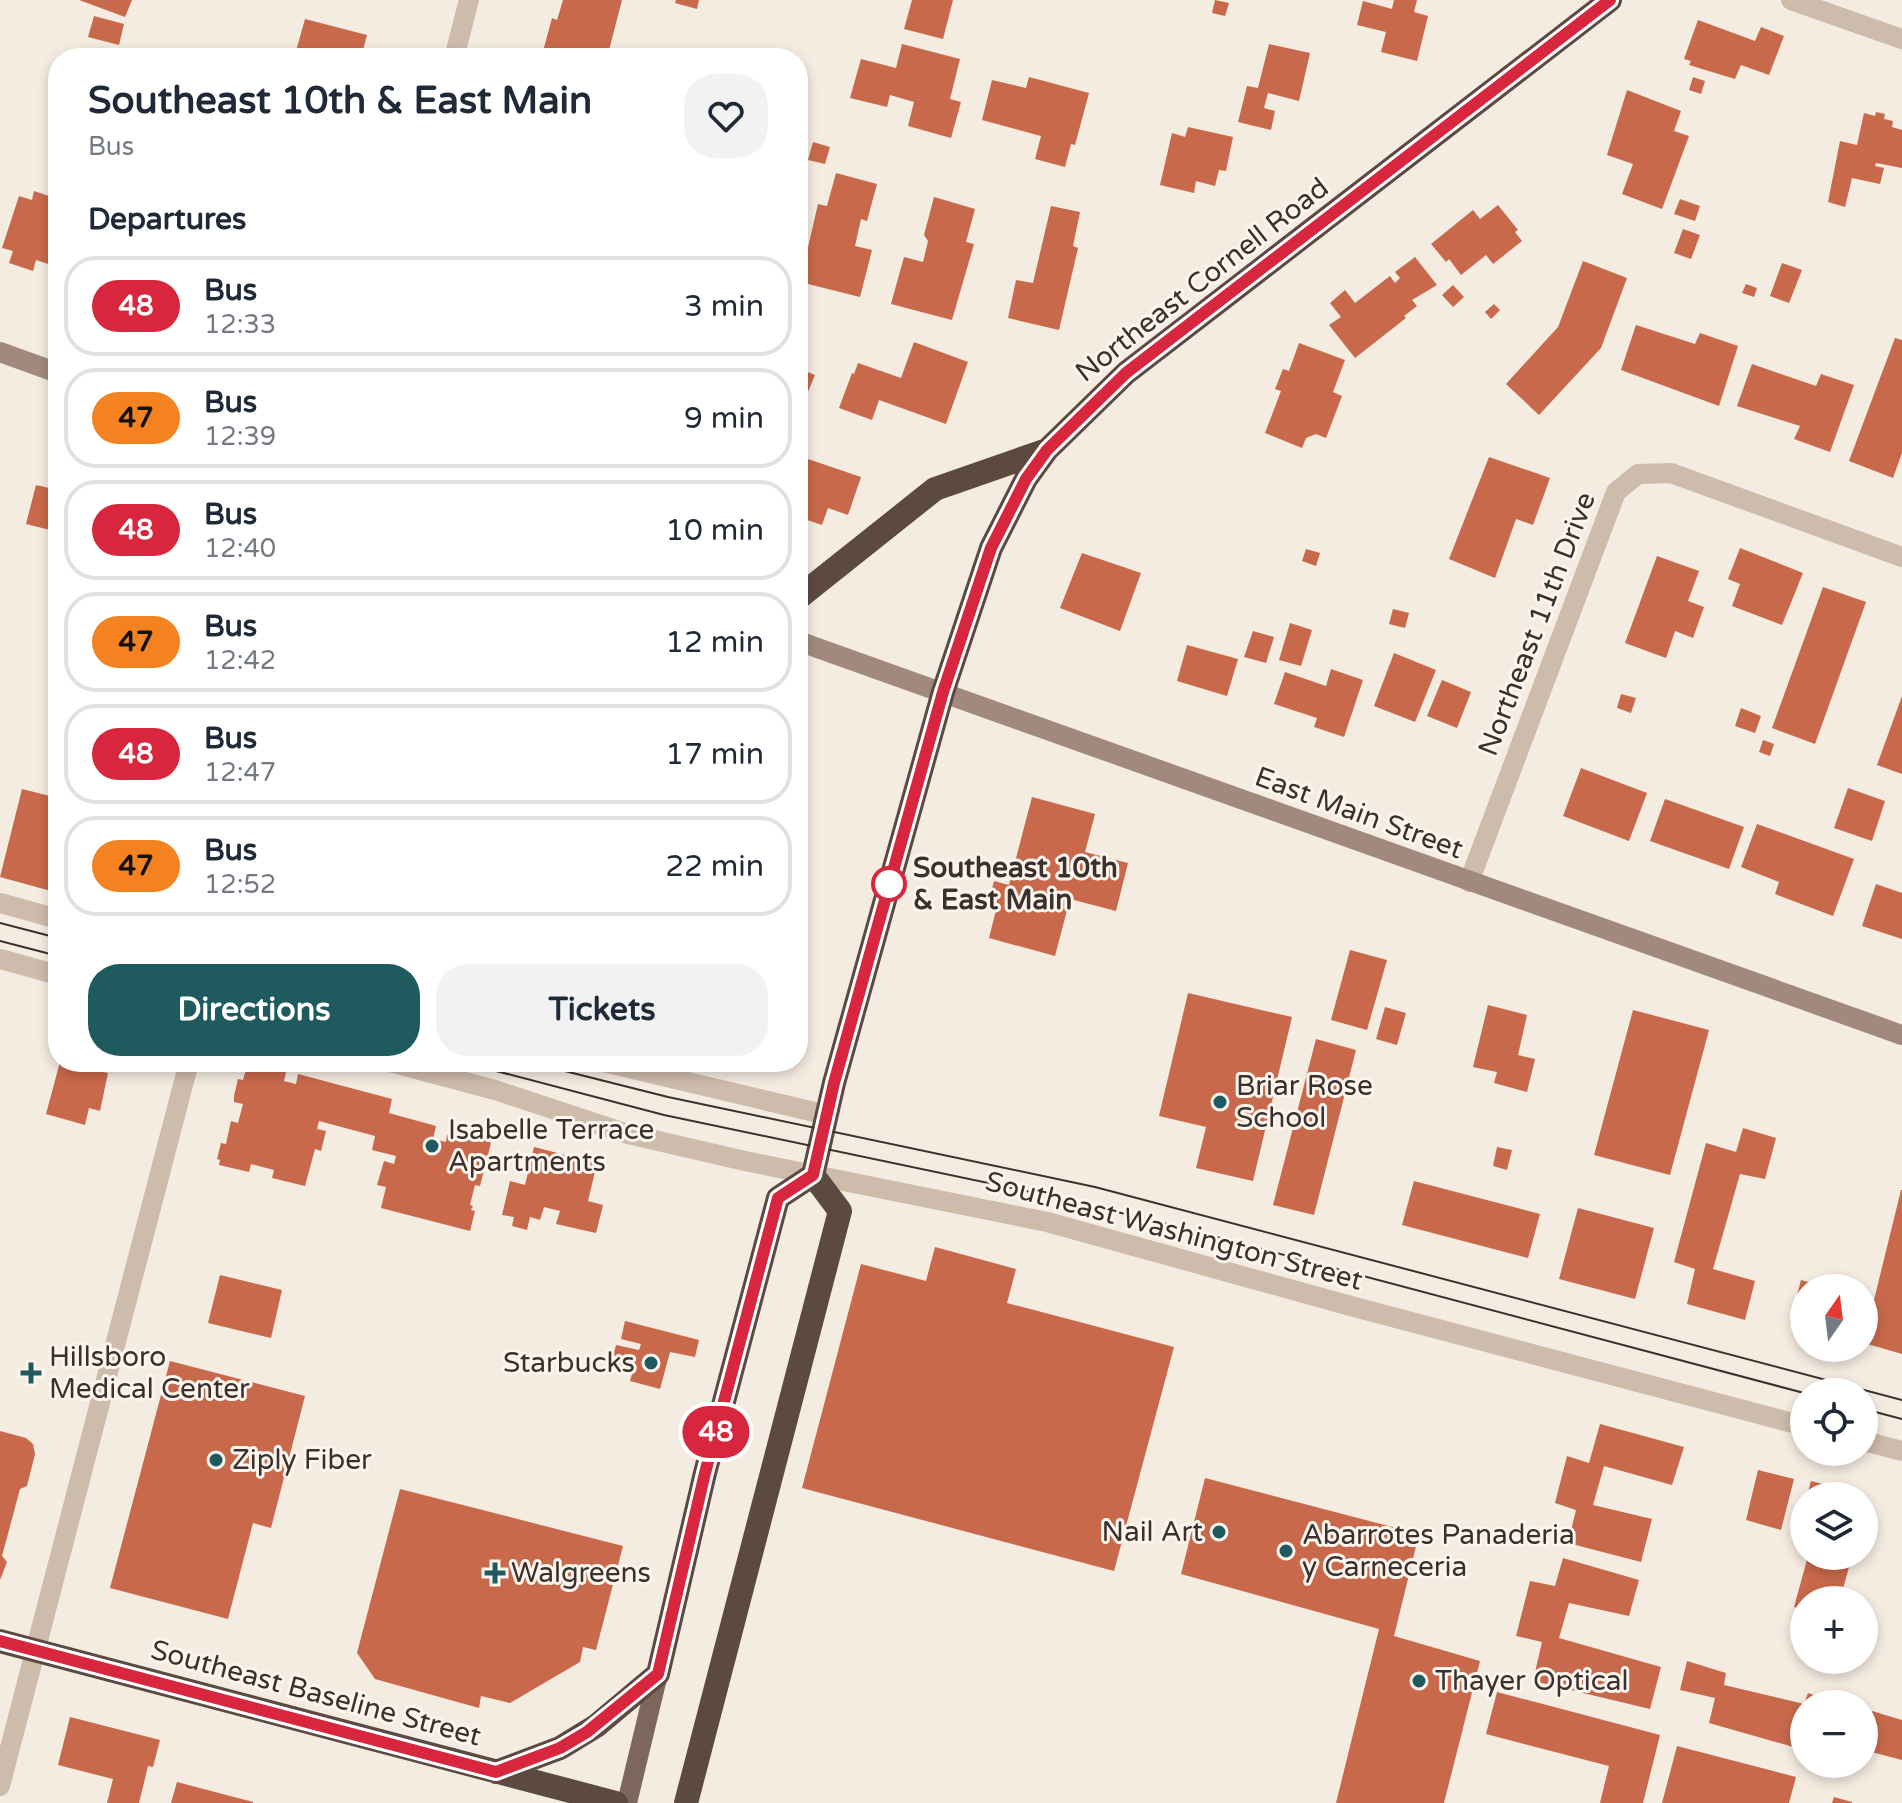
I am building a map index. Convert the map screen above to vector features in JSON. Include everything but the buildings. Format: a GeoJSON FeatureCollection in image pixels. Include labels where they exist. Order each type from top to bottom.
{"type":"FeatureCollection","features":[{"type":"Feature","properties":{"kind":"highway","name":"Northeast Cornell Road"},"geometry":{"type":"LineString","coordinates":[[813,1175],[943,692],[991,548],[1026,479],[1047,450],[1126,373],[1610,0]]}},
{"type":"Feature","properties":{"kind":"highway"},"geometry":{"type":"LineString","coordinates":[[808,590],[935,489],[1047,450]]}},
{"type":"Feature","properties":{"kind":"highway"},"geometry":{"type":"LineString","coordinates":[[496,1772],[560,1748],[587,1732],[658,1674],[705,1473],[778,1198],[813,1175],[840,1211],[686,1803]]}},
{"type":"Feature","properties":{"kind":"highway","name":"Southeast Baseline Street"},"geometry":{"type":"LineString","coordinates":[[0,1641],[616,1803]]}},
{"type":"Feature","properties":{"kind":"main road"},"geometry":{"type":"LineString","coordinates":[[0,352],[48,369]]}},
{"type":"Feature","properties":{"kind":"main road","name":"East Main Street"},"geometry":{"type":"LineString","coordinates":[[808,645],[1902,1035]]}},
{"type":"Feature","properties":{"kind":"main road"},"geometry":{"type":"LineString","coordinates":[[627,1803],[658,1674]]}},
{"type":"Feature","properties":{"kind":"street"},"geometry":{"type":"LineString","coordinates":[[457,48],[469,0]]}},
{"type":"Feature","properties":{"kind":"street"},"geometry":{"type":"LineString","coordinates":[[1791,0],[1902,39]]}},
{"type":"Feature","properties":{"kind":"street","name":"Northeast 11th Drive"},"geometry":{"type":"LineString","coordinates":[[1469,882],[1616,492],[1638,474],[1671,473],[1902,557]]}},
{"type":"Feature","properties":{"kind":"street"},"geometry":{"type":"LineString","coordinates":[[0,903],[48,916]]}},
{"type":"Feature","properties":{"kind":"street"},"geometry":{"type":"LineString","coordinates":[[0,959],[48,972]]}},
{"type":"Feature","properties":{"kind":"street"},"geometry":{"type":"LineString","coordinates":[[0,1786],[186,1072]]}},
{"type":"Feature","properties":{"kind":"street","name":"Southeast Washington Street"},"geometry":{"type":"LineString","coordinates":[[428,1072],[495,1090],[628,1134],[1047,1222],[1790,1422]]}},
{"type":"Feature","properties":{"kind":"street"},"geometry":{"type":"LineString","coordinates":[[645,1072],[827,1115]]}},
{"type":"Feature","properties":{"kind":"street"},"geometry":{"type":"LineString","coordinates":[[1878,1445],[1902,1451]]}},
{"type":"Feature","properties":{"kind":"tram line"},"geometry":{"type":"LineString","coordinates":[[0,923],[48,935]]}},
{"type":"Feature","properties":{"kind":"tram line"},"geometry":{"type":"LineString","coordinates":[[0,941],[48,953]]}},
{"type":"Feature","properties":{"kind":"tram line"},"geometry":{"type":"LineString","coordinates":[[500,1072],[664,1115],[1156,1221],[1790,1389]]}},
{"type":"Feature","properties":{"kind":"tram line"},"geometry":{"type":"LineString","coordinates":[[569,1072],[668,1097],[1095,1187],[1902,1400]]}},
{"type":"Feature","properties":{"kind":"tram line"},"geometry":{"type":"LineString","coordinates":[[1878,1413],[1902,1419]]}},
{"type":"Feature","properties":{"kind":"bus line","name":"48"},"geometry":{"type":"LineString","coordinates":[[0,1641],[496,1772],[560,1748],[587,1732],[658,1674],[705,1473],[778,1198],[813,1175],[834,1083],[943,692],[979,580],[1008,510],[1047,450],[1126,373],[1610,0]]}},
{"type":"Feature","properties":{"kind":"place","name":"Southeast 10th & East Main"},"geometry":{"type":"Point","coordinates":[889,884]}},
{"type":"Feature","properties":{"kind":"place","name":"Briar Rose School"},"geometry":{"type":"Point","coordinates":[1220,1102]}},
{"type":"Feature","properties":{"kind":"place","name":"Isabelle Terrace Apartments"},"geometry":{"type":"Point","coordinates":[432,1146]}},
{"type":"Feature","properties":{"kind":"place","name":"Starbucks"},"geometry":{"type":"Point","coordinates":[651,1363]}},
{"type":"Feature","properties":{"kind":"place","name":"Hillsboro Medical Center"},"geometry":{"type":"Point","coordinates":[31,1373]}},
{"type":"Feature","properties":{"kind":"place","name":"Ziply Fiber"},"geometry":{"type":"Point","coordinates":[216,1460]}},
{"type":"Feature","properties":{"kind":"place","name":"Nail Art"},"geometry":{"type":"Point","coordinates":[1219,1532]}},
{"type":"Feature","properties":{"kind":"place","name":"Abarrotes Panaderia y Carneceria"},"geometry":{"type":"Point","coordinates":[1286,1551]}},
{"type":"Feature","properties":{"kind":"place","name":"Walgreens"},"geometry":{"type":"Point","coordinates":[495,1573]}},
{"type":"Feature","properties":{"kind":"place","name":"Thayer Optical"},"geometry":{"type":"Point","coordinates":[1419,1681]}}]}
